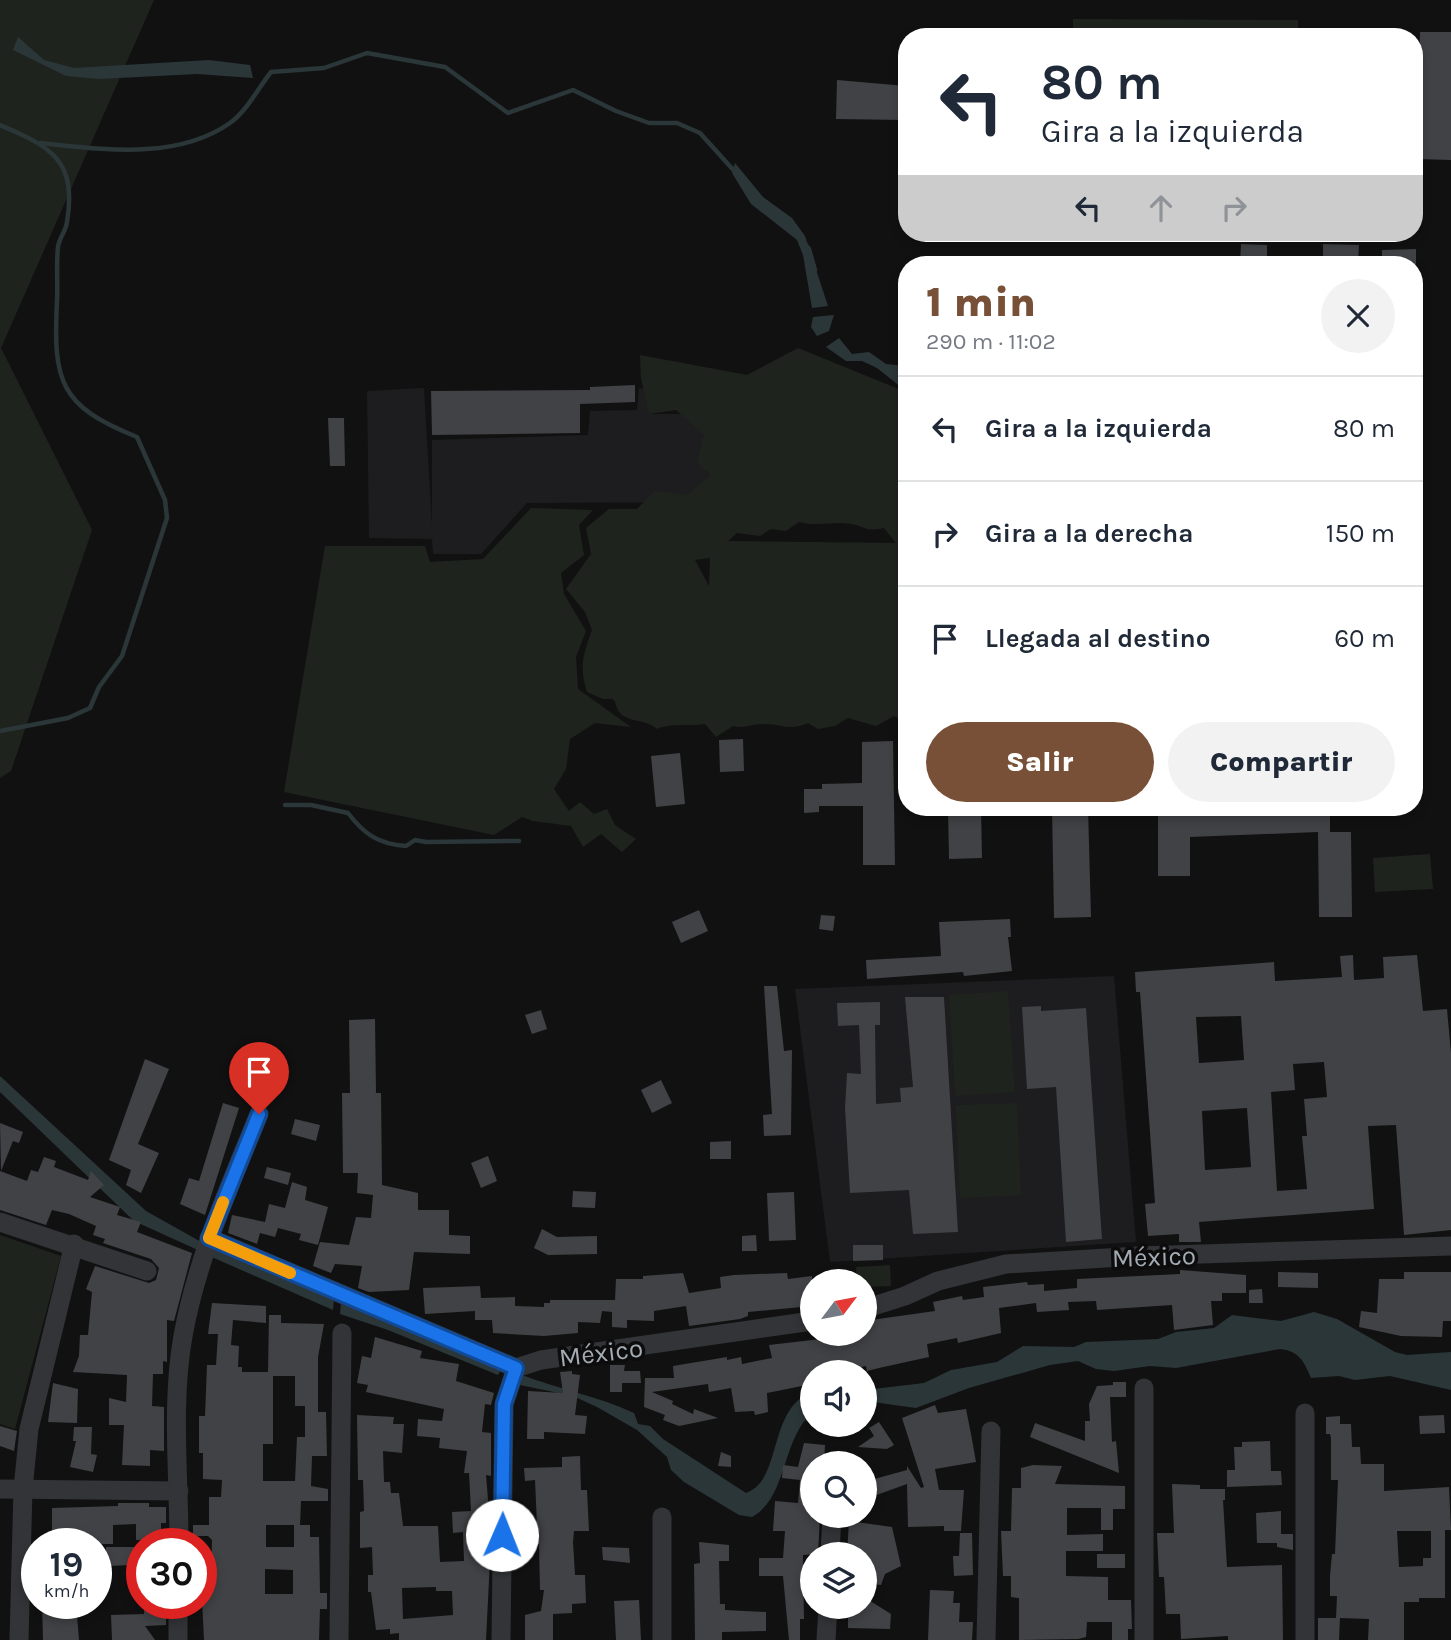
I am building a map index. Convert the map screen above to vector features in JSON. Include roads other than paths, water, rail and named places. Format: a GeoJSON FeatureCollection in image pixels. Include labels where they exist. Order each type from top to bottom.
{"type":"FeatureCollection","features":[{"type":"Feature","properties":{"kind":"street"},"geometry":{"type":"LineString","coordinates":[[179,1528],[178,1385],[183,1337],[209,1238],[259,1114]]}},
{"type":"Feature","properties":{"kind":"street"},"geometry":{"type":"LineString","coordinates":[[0,1222],[74,1244],[148,1271]]}},
{"type":"Feature","properties":{"kind":"street"},"geometry":{"type":"LineString","coordinates":[[209,1238],[512,1376],[504,1404],[501,1640]]}},
{"type":"Feature","properties":{"kind":"street"},"geometry":{"type":"LineString","coordinates":[[19,1640],[23,1489],[29,1429],[74,1244]]}},
{"type":"Feature","properties":{"kind":"street","name":"México"},"geometry":{"type":"LineString","coordinates":[[877,1305],[938,1281],[1006,1264],[1451,1247]]}},
{"type":"Feature","properties":{"kind":"street","name":"México"},"geometry":{"type":"LineString","coordinates":[[512,1376],[541,1360],[800,1323]]}},
{"type":"Feature","properties":{"kind":"street"},"geometry":{"type":"LineString","coordinates":[[339,1640],[342,1333]]}},
{"type":"Feature","properties":{"kind":"street"},"geometry":{"type":"LineString","coordinates":[[1144,1388],[1144,1640]]}},
{"type":"Feature","properties":{"kind":"street"},"geometry":{"type":"LineString","coordinates":[[1305,1413],[1305,1640]]}},
{"type":"Feature","properties":{"kind":"street"},"geometry":{"type":"LineString","coordinates":[[986,1640],[991,1432]]}},
{"type":"Feature","properties":{"kind":"street"},"geometry":{"type":"LineString","coordinates":[[0,1489],[179,1491]]}},
{"type":"Feature","properties":{"kind":"street"},"geometry":{"type":"LineString","coordinates":[[662,1517],[662,1640]]}},
{"type":"Feature","properties":{"kind":"street"},"geometry":{"type":"LineString","coordinates":[[178,1619],[178,1640]]}},
{"type":"Feature","properties":{"kind":"street"},"geometry":{"type":"LineString","coordinates":[[826,1640],[827,1619]]}},
{"type":"Feature","properties":{"kind":"waterway"},"geometry":{"type":"LineString","coordinates":[[40,143],[138,150],[186,143],[209,135],[236,118],[271,72],[324,68],[367,53],[445,67],[508,113],[573,90],[616,111],[649,123],[677,123],[700,133],[737,174]]}},
{"type":"Feature","properties":{"kind":"waterway"},"geometry":{"type":"LineString","coordinates":[[0,125],[47,149],[64,170],[68,184],[67,222],[57,253],[56,329],[60,371],[66,387],[76,401],[91,414],[137,437],[165,500],[167,518],[122,656],[99,687],[90,708],[68,718],[0,731]]}},
{"type":"Feature","properties":{"kind":"waterway"},"geometry":{"type":"LineString","coordinates":[[804,243],[809,249],[815,270]]}},
{"type":"Feature","properties":{"kind":"waterway"},"geometry":{"type":"LineString","coordinates":[[285,805],[311,805],[348,813],[372,837],[396,845],[406,846],[415,840],[519,841]]}}]}
